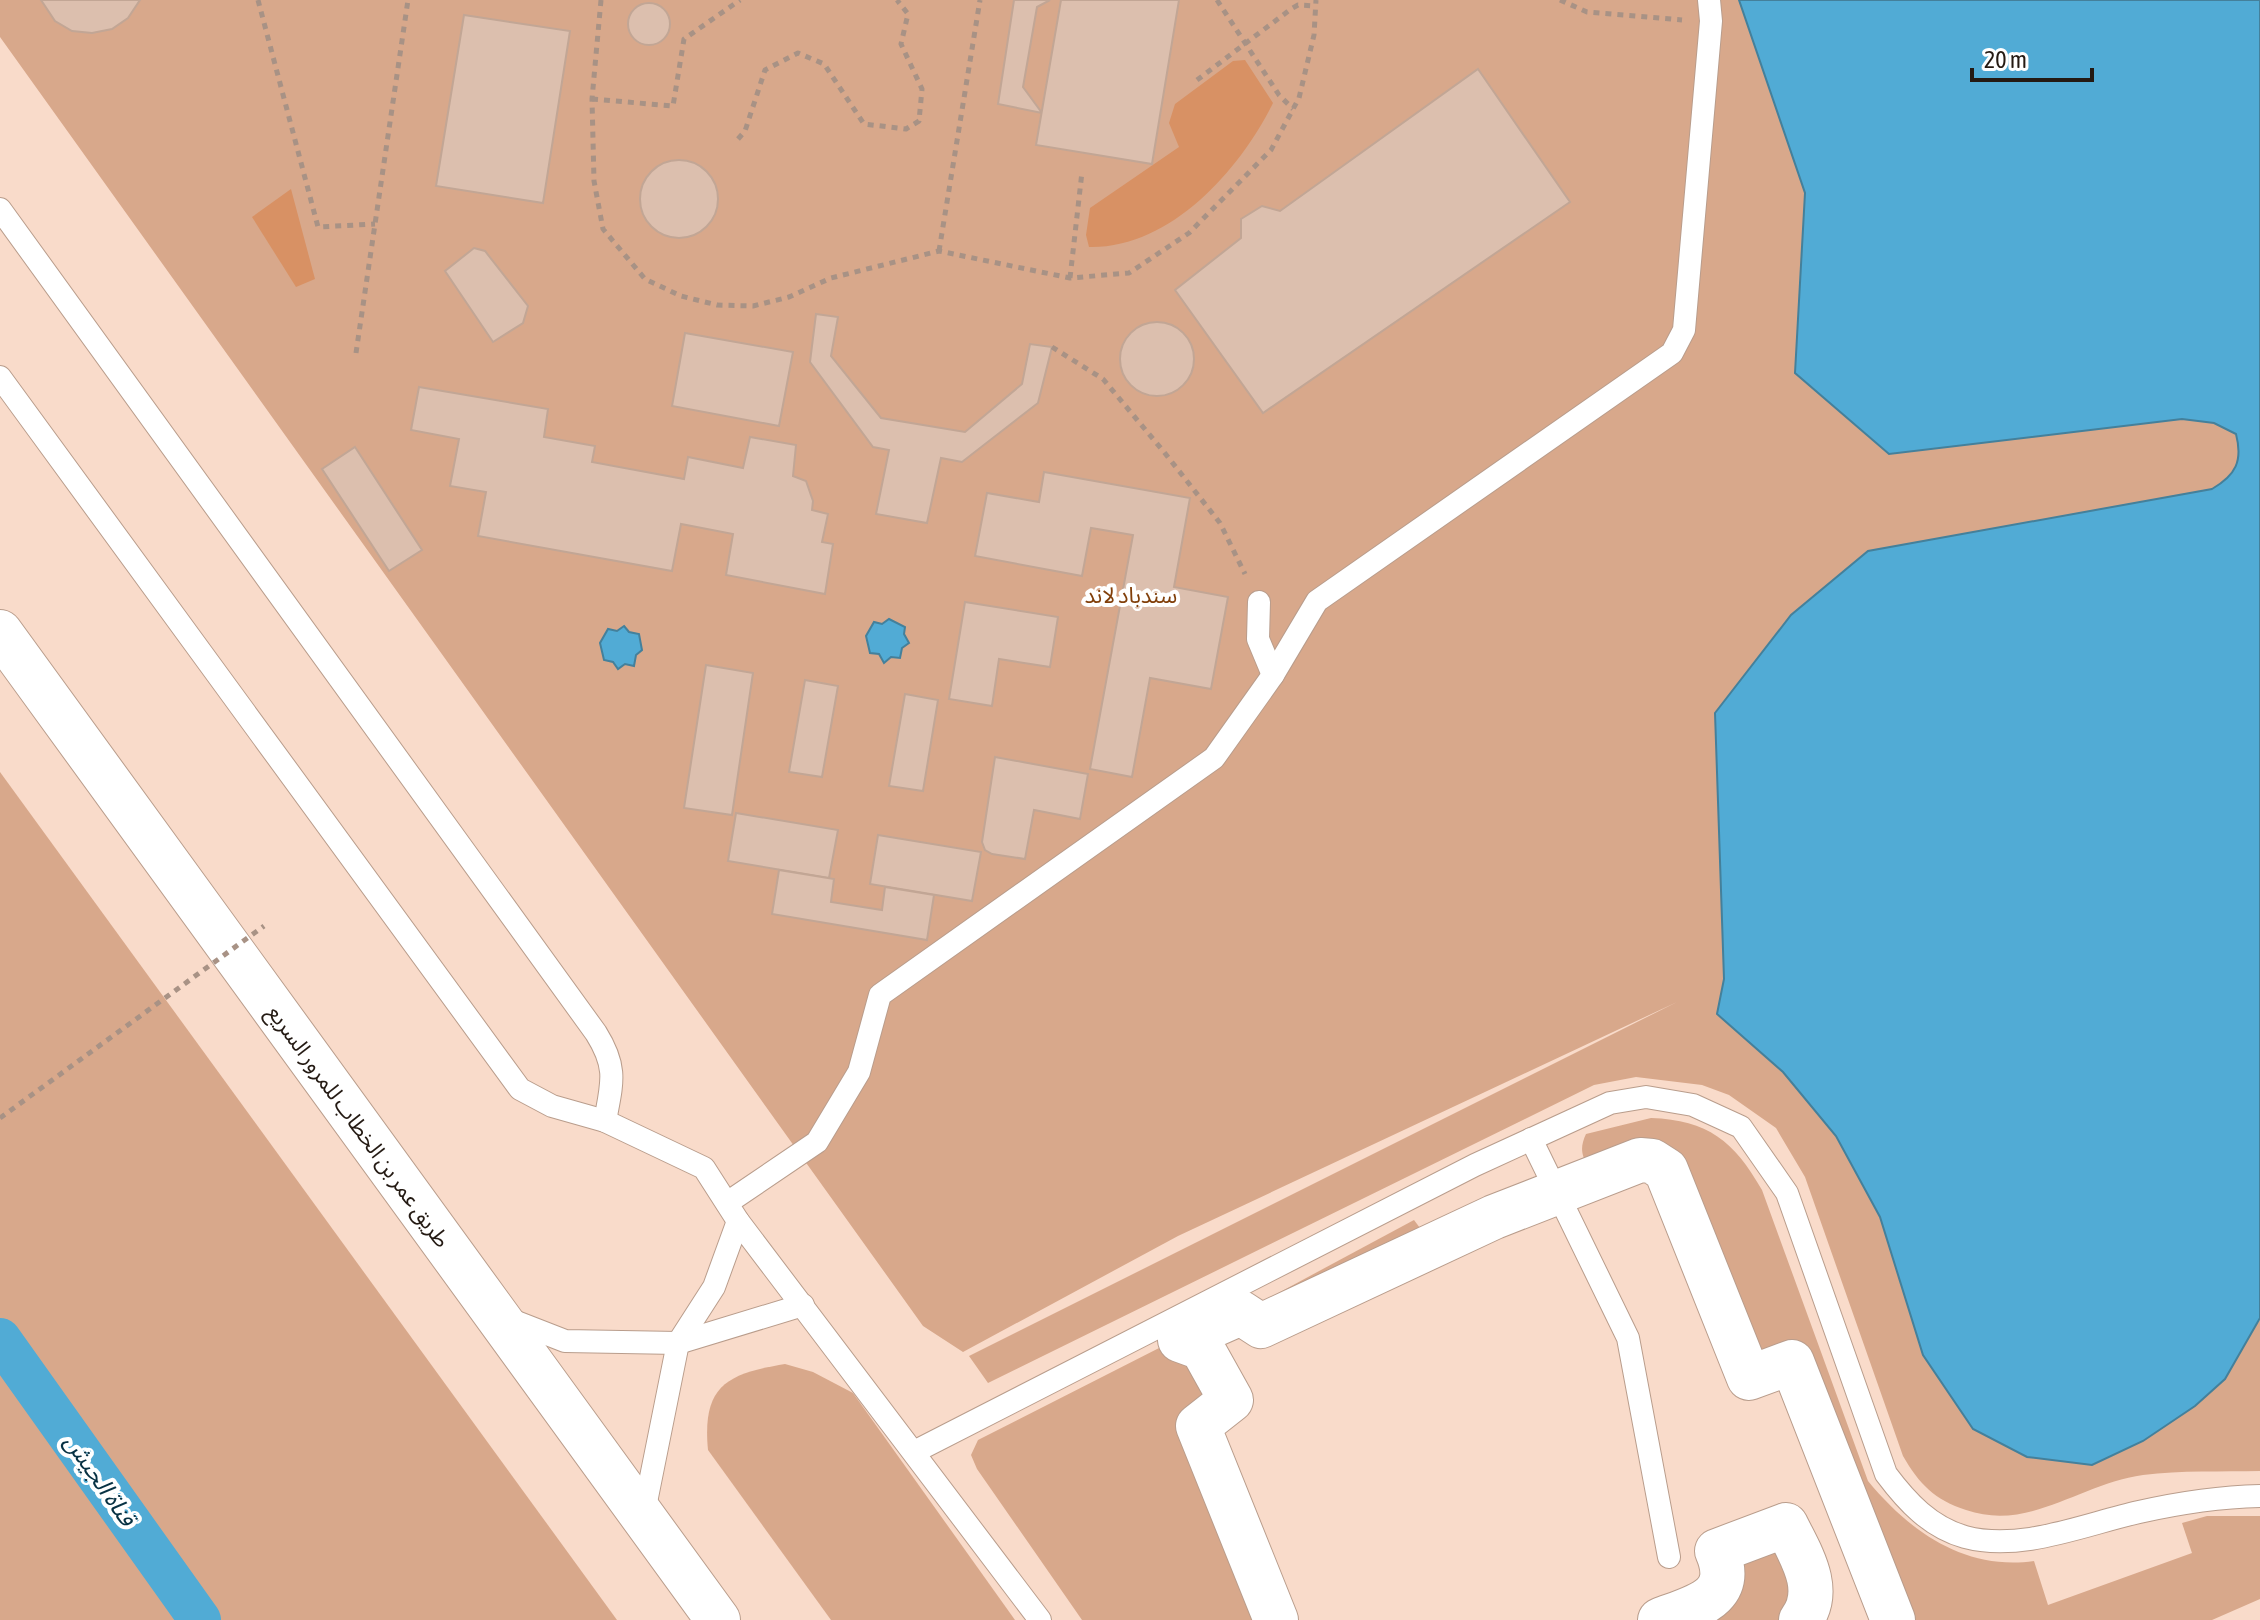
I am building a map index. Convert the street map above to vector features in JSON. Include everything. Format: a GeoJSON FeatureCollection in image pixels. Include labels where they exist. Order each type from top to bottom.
{"type":"FeatureCollection","features":[{"type":"Feature","properties":{"kind":"main road","name":"طريق عمر بن الخطاب للمرور السريع"},"geometry":{"type":"LineString","coordinates":[[0,632],[718,1620]]}},
{"type":"Feature","properties":{"kind":"main road"},"geometry":{"type":"LineString","coordinates":[[1276,1620],[1198,1426],[1231,1400],[1202,1348],[1180,1340],[1241,1313],[1261,1326],[1494,1217],[1640,1160],[1652,1161],[1666,1170],[1749,1378],[1792,1362],[1893,1620]]}},
{"type":"Feature","properties":{"kind":"main road"},"geometry":{"type":"LineString","coordinates":[[1660,1620],[1705,1603],[1721,1584],[1724,1569],[1717,1551],[1786,1525],[1809,1573],[1811,1599],[1801,1620]]}},
{"type":"Feature","properties":{"kind":"lane"},"geometry":{"type":"LineString","coordinates":[[643,1517],[678,1343],[714,1287],[733,1212],[817,1142],[859,1072],[880,995],[1214,758],[1273,675],[1317,601],[1672,353],[1684,330],[1710,10]]}},
{"type":"Feature","properties":{"kind":"lane"},"geometry":{"type":"LineString","coordinates":[[0,209],[596,1033],[610,1055],[614,1076],[605,1121]]}},
{"type":"Feature","properties":{"kind":"lane"},"geometry":{"type":"LineString","coordinates":[[0,377],[520,1089],[552,1106],[605,1121],[704,1168],[733,1212],[1040,1620]]}},
{"type":"Feature","properties":{"kind":"lane"},"geometry":{"type":"LineString","coordinates":[[1259,602],[1258,639],[1273,675]]}},
{"type":"Feature","properties":{"kind":"lane"},"geometry":{"type":"LineString","coordinates":[[914,1452],[1531,1139],[1610,1103],[1646,1097],[1693,1105],[1741,1127],[1787,1193],[1886,1474],[1905,1499],[1935,1525],[1965,1537],[1997,1542],[2043,1535],[2141,1511],[2227,1497],[2260,1496]]}},
{"type":"Feature","properties":{"kind":"lane"},"geometry":{"type":"LineString","coordinates":[[1531,1139],[1628,1338],[1669,1557]]}},
{"type":"Feature","properties":{"kind":"lane"},"geometry":{"type":"LineString","coordinates":[[495,1313],[565,1341],[678,1343],[803,1305]]}},
{"type":"Feature","properties":{"kind":"path"},"geometry":{"type":"LineString","coordinates":[[258,0],[318,227],[375,224]]}},
{"type":"Feature","properties":{"kind":"path"},"geometry":{"type":"LineString","coordinates":[[356,353],[408,0]]}},
{"type":"Feature","properties":{"kind":"path"},"geometry":{"type":"LineString","coordinates":[[601,0],[592,99],[594,181],[603,229],[645,279],[681,296],[717,305],[753,306],[789,297],[831,278],[939,251],[1070,278],[1129,273],[1189,233],[1271,150],[1299,98],[1314,35],[1316,3],[1298,5],[1245,41],[1197,80]]}},
{"type":"Feature","properties":{"kind":"path"},"geometry":{"type":"LineString","coordinates":[[592,99],[673,106],[684,39],[740,0]]}},
{"type":"Feature","properties":{"kind":"path"},"geometry":{"type":"LineString","coordinates":[[738,139],[745,131],[765,70],[798,53],[824,64],[864,124],[906,129],[919,121],[922,89],[901,44],[908,14],[897,0]]}},
{"type":"Feature","properties":{"kind":"path"},"geometry":{"type":"LineString","coordinates":[[939,251],[980,0]]}},
{"type":"Feature","properties":{"kind":"path"},"geometry":{"type":"LineString","coordinates":[[1217,0],[1279,95],[1293,109]]}},
{"type":"Feature","properties":{"kind":"path"},"geometry":{"type":"LineString","coordinates":[[1560,0],[1587,12],[1710,10]]}},
{"type":"Feature","properties":{"kind":"path"},"geometry":{"type":"LineString","coordinates":[[1070,278],[1082,172]]}},
{"type":"Feature","properties":{"kind":"path"},"geometry":{"type":"LineString","coordinates":[[1052,347],[1103,379],[1164,452],[1220,523],[1259,602]]}},
{"type":"Feature","properties":{"kind":"path"},"geometry":{"type":"LineString","coordinates":[[0,1118],[264,926]]}},
{"type":"Feature","properties":{"kind":"green space","name":"سندباد لاند"},"geometry":{"type":"Polygon","coordinates":[[[0,0],[1739,0],[1805,193],[1795,373],[1889,454],[2182,419],[2214,423],[2236,434],[2238,456],[2227,479],[2198,493],[1724,979],[1717,1014],[1783,1072],[1836,1136],[1880,1217],[1923,1355],[2093,1465],[2143,1441],[2195,1406],[2260,1320],[2260,1471],[2143,1475],[2098,1487],[2034,1511],[2012,1515],[1989,1515],[1966,1510],[1937,1496],[1915,1475],[1903,1456],[1805,1177],[1776,1128],[1729,1095],[1702,1085],[1636,1077],[1594,1085],[988,1383],[969,1356],[1677,1002],[1178,1236],[963,1352],[923,1326],[0,37],[0,0]]]}},
{"type":"Feature","properties":{"kind":"green space"},"geometry":{"type":"Polygon","coordinates":[[[0,772],[617,1620],[0,1620],[0,772]]]}},
{"type":"Feature","properties":{"kind":"green space"},"geometry":{"type":"Polygon","coordinates":[[[1651,1118],[1688,1123],[1717,1136],[1730,1146],[1752,1173],[1762,1190],[1868,1481],[1920,1531],[1940,1544],[1985,1560],[2034,1561],[2048,1605],[2192,1553],[2182,1523],[2207,1516],[2260,1516],[2260,1599],[2212,1620],[1893,1620],[1792,1362],[1749,1378],[1665,1170],[1588,1167],[1582,1147],[1586,1134],[1651,1118]]]}},
{"type":"Feature","properties":{"kind":"green space"},"geometry":{"type":"Polygon","coordinates":[[[1414,1220],[1423,1232],[1241,1313],[1414,1220]]]}},
{"type":"Feature","properties":{"kind":"green space"},"geometry":{"type":"Polygon","coordinates":[[[1163,1346],[1231,1400],[1199,1426],[1276,1620],[1082,1620],[977,1469],[971,1455],[978,1440],[1163,1346]]]}},
{"type":"Feature","properties":{"kind":"green space"},"geometry":{"type":"Polygon","coordinates":[[[785,1364],[813,1372],[853,1393],[1015,1620],[831,1620],[708,1450],[709,1411],[722,1387],[747,1373],[785,1364]]]}},
{"type":"Feature","properties":{"kind":"green space"},"geometry":{"type":"Polygon","coordinates":[[[1786,1525],[1801,1620],[1660,1620],[1721,1584],[1786,1525]]]}},
{"type":"Feature","properties":{"kind":"shaded area"},"geometry":{"type":"Polygon","coordinates":[[[1245,60],[1273,103],[1259,129],[1222,179],[1174,220],[1147,235],[1119,244],[1089,247],[1086,235],[1090,208],[1179,147],[1169,123],[1175,104],[1233,61],[1245,60]]]}},
{"type":"Feature","properties":{"kind":"shaded area"},"geometry":{"type":"Polygon","coordinates":[[[291,189],[315,279],[296,287],[252,217],[291,189]]]}},
{"type":"Feature","properties":{"kind":"water"},"geometry":{"type":"Polygon","coordinates":[[[1739,0],[2260,0],[2260,1318],[2225,1379],[2195,1406],[2143,1441],[2092,1465],[2027,1457],[1973,1429],[1923,1355],[1880,1217],[1836,1136],[1783,1072],[1717,1014],[1724,979],[1715,713],[1791,615],[1868,551],[2212,489],[2227,478],[2236,466],[2239,452],[2236,434],[2214,423],[2182,419],[1889,454],[1795,373],[1805,193],[1739,0]]]}},
{"type":"Feature","properties":{"kind":"water"},"geometry":{"type":"Polygon","coordinates":[[[889,619],[905,627],[904,634],[909,643],[902,648],[900,658],[891,657],[884,663],[879,654],[870,653],[866,636],[874,622],[882,624],[889,619]]]}},
{"type":"Feature","properties":{"kind":"water"},"geometry":{"type":"Polygon","coordinates":[[[624,626],[629,632],[639,634],[642,650],[636,655],[634,666],[625,664],[618,669],[613,662],[604,660],[600,643],[608,629],[617,631],[624,626]]]}},
{"type":"Feature","properties":{"kind":"building"},"geometry":{"type":"Polygon","coordinates":[[[41,0],[140,0],[128,18],[112,29],[92,33],[72,31],[55,21],[41,0]]]}},
{"type":"Feature","properties":{"kind":"building"},"geometry":{"type":"Polygon","coordinates":[[[1014,0],[1050,0],[1037,7],[1023,87],[1042,113],[998,104],[1014,0]]]}},
{"type":"Feature","properties":{"kind":"building"},"geometry":{"type":"Polygon","coordinates":[[[1061,0],[1179,0],[1152,164],[1036,145],[1061,0]]]}},
{"type":"Feature","properties":{"kind":"building"},"geometry":{"type":"Polygon","coordinates":[[[649,3],[664,9],[670,24],[664,39],[649,45],[634,39],[628,24],[634,9],[649,3]]]}},
{"type":"Feature","properties":{"kind":"building"},"geometry":{"type":"Polygon","coordinates":[[[464,15],[570,31],[543,203],[436,186],[464,15]]]}},
{"type":"Feature","properties":{"kind":"building"},"geometry":{"type":"Polygon","coordinates":[[[1478,69],[1570,202],[1263,413],[1175,290],[1241,238],[1241,219],[1262,206],[1280,211],[1478,69]]]}},
{"type":"Feature","properties":{"kind":"building"},"geometry":{"type":"Polygon","coordinates":[[[679,160],[694,163],[711,177],[718,199],[715,214],[701,231],[679,238],[664,235],[647,221],[640,199],[643,184],[657,167],[679,160]]]}},
{"type":"Feature","properties":{"kind":"building"},"geometry":{"type":"Polygon","coordinates":[[[474,248],[485,251],[528,306],[523,323],[493,342],[445,271],[474,248]]]}},
{"type":"Feature","properties":{"kind":"building"},"geometry":{"type":"Polygon","coordinates":[[[816,314],[838,317],[831,356],[881,418],[965,432],[1022,384],[1030,344],[1052,347],[1038,403],[962,462],[941,458],[927,523],[876,514],[889,450],[873,447],[810,362],[816,314]]]}},
{"type":"Feature","properties":{"kind":"building"},"geometry":{"type":"Polygon","coordinates":[[[1157,322],[1171,325],[1183,333],[1191,345],[1194,359],[1191,373],[1183,385],[1171,393],[1157,396],[1143,393],[1131,385],[1123,373],[1120,359],[1123,345],[1131,333],[1143,325],[1157,322]]]}},
{"type":"Feature","properties":{"kind":"building"},"geometry":{"type":"Polygon","coordinates":[[[685,333],[793,352],[779,426],[672,406],[685,333]]]}},
{"type":"Feature","properties":{"kind":"building"},"geometry":{"type":"Polygon","coordinates":[[[419,387],[548,409],[544,437],[595,446],[592,462],[684,479],[688,457],[743,468],[750,437],[796,445],[793,476],[806,481],[813,501],[812,510],[828,514],[822,542],[833,544],[825,594],[726,575],[733,534],[681,524],[672,571],[478,536],[486,492],[450,486],[459,439],[411,430],[419,387]]]}},
{"type":"Feature","properties":{"kind":"building"},"geometry":{"type":"Polygon","coordinates":[[[355,447],[422,550],[389,571],[322,469],[355,447]]]}},
{"type":"Feature","properties":{"kind":"building"},"geometry":{"type":"Polygon","coordinates":[[[1044,472],[1190,498],[1174,587],[1228,597],[1211,689],[1150,678],[1132,777],[1090,769],[1133,535],[1091,528],[1082,576],[975,556],[987,493],[1039,502],[1044,472]]]}},
{"type":"Feature","properties":{"kind":"building"},"geometry":{"type":"Polygon","coordinates":[[[965,602],[1058,617],[1050,667],[999,659],[992,706],[949,699],[965,602]]]}},
{"type":"Feature","properties":{"kind":"building"},"geometry":{"type":"Polygon","coordinates":[[[706,665],[753,673],[732,815],[684,808],[706,665]]]}},
{"type":"Feature","properties":{"kind":"building"},"geometry":{"type":"Polygon","coordinates":[[[805,680],[838,686],[822,777],[789,772],[805,680]]]}},
{"type":"Feature","properties":{"kind":"building"},"geometry":{"type":"Polygon","coordinates":[[[905,694],[938,700],[923,791],[889,786],[905,694]]]}},
{"type":"Feature","properties":{"kind":"building"},"geometry":{"type":"Polygon","coordinates":[[[995,757],[1088,774],[1080,819],[1034,810],[1025,859],[992,854],[985,850],[982,842],[995,757]]]}},
{"type":"Feature","properties":{"kind":"building"},"geometry":{"type":"Polygon","coordinates":[[[736,813],[838,830],[829,878],[728,861],[736,813]]]}},
{"type":"Feature","properties":{"kind":"building"},"geometry":{"type":"Polygon","coordinates":[[[878,835],[981,852],[972,901],[870,884],[878,835]]]}},
{"type":"Feature","properties":{"kind":"building"},"geometry":{"type":"Polygon","coordinates":[[[779,870],[834,879],[831,902],[882,910],[885,887],[934,895],[927,940],[772,914],[779,870]]]}},
{"type":"Feature","properties":{"kind":"waterway","name":"قناة الجيش"},"geometry":{"type":"LineString","coordinates":[[0,1339],[200,1620]]}}]}
